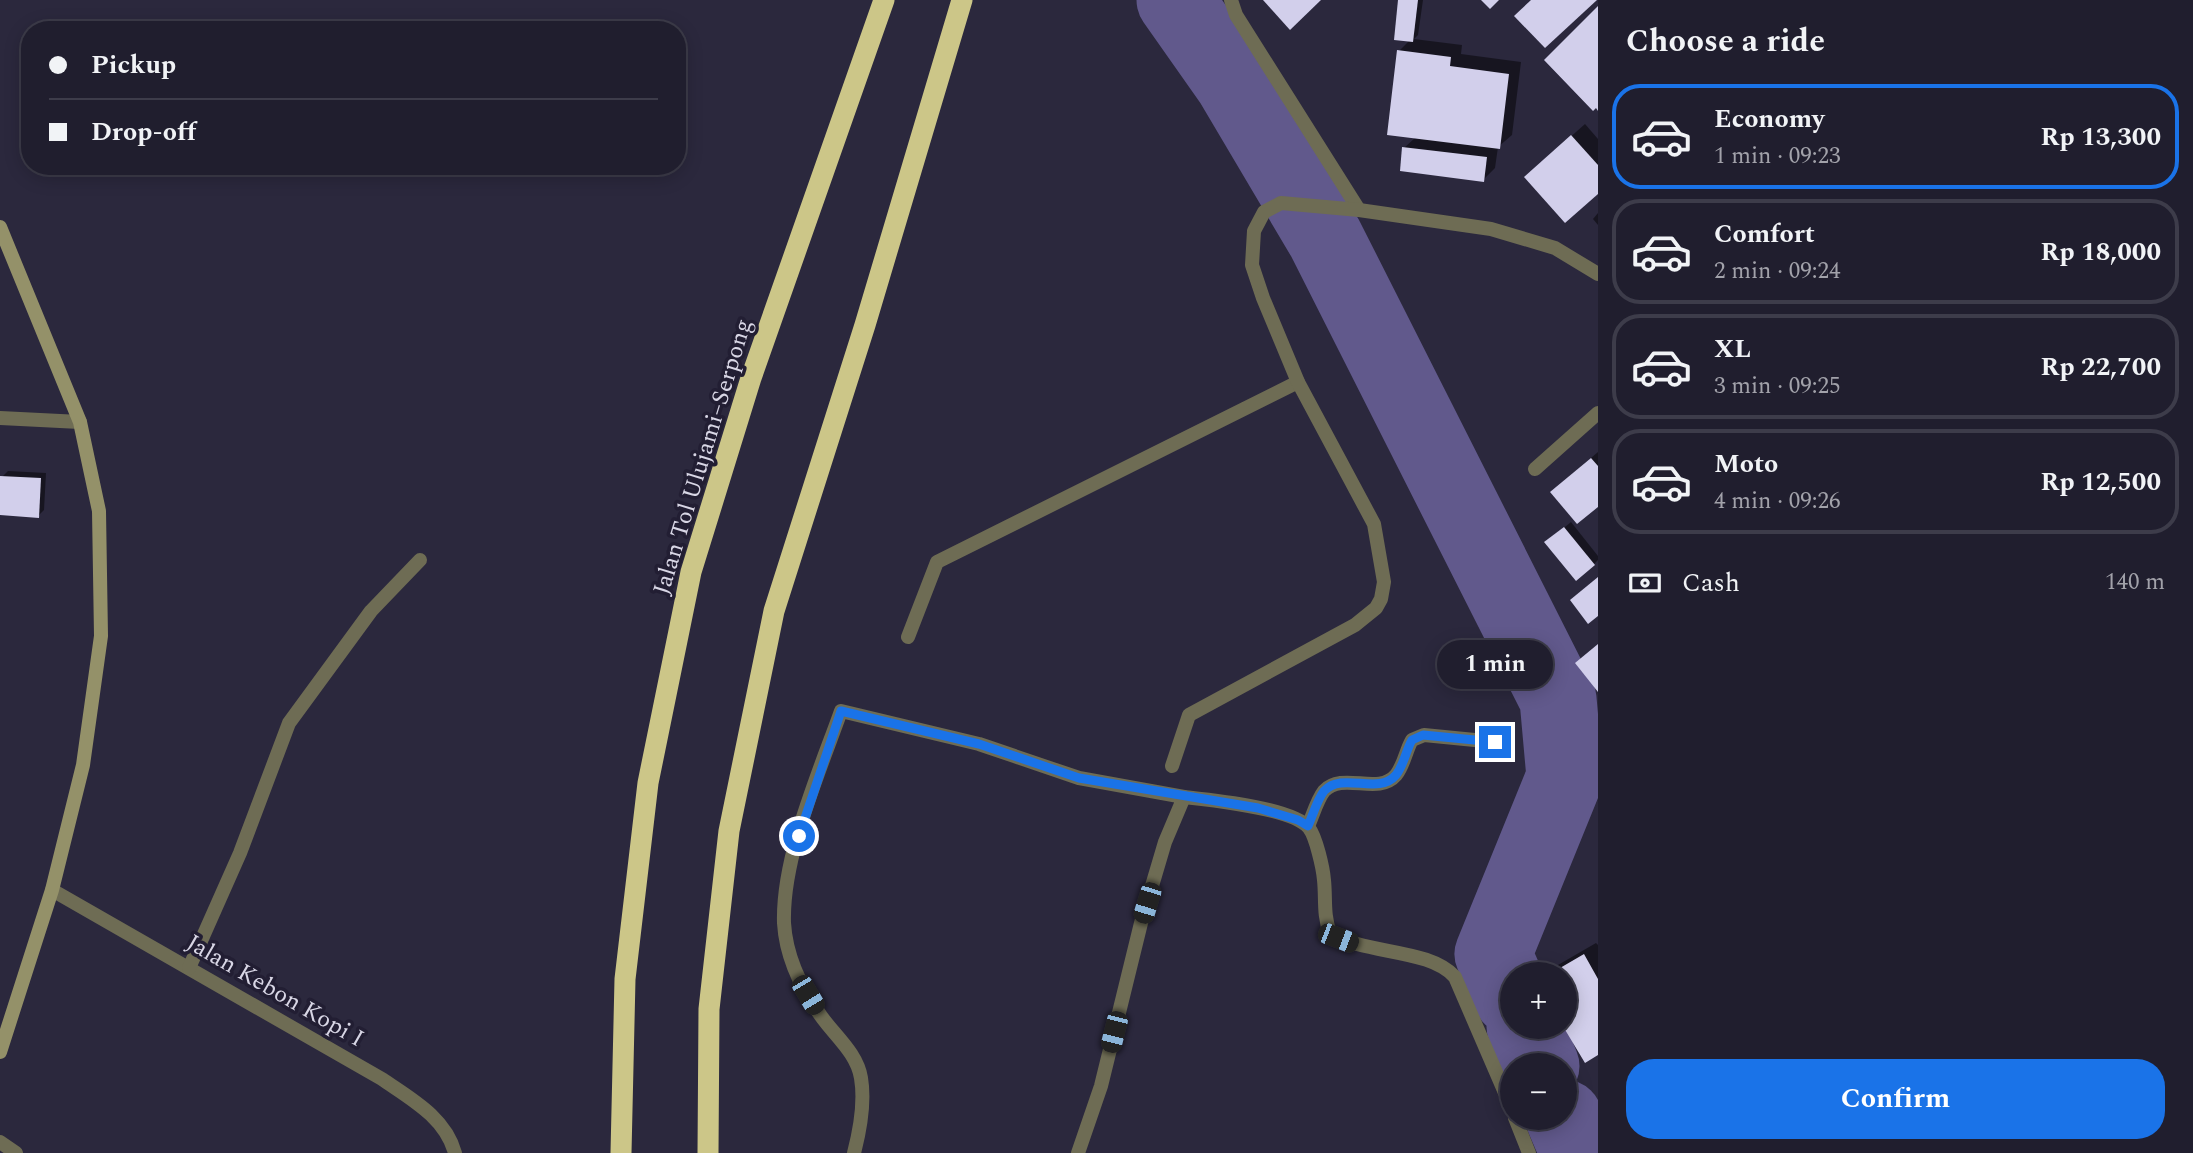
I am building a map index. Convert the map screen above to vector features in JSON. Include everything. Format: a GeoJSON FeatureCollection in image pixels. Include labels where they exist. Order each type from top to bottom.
{"type":"FeatureCollection","features":[{"type":"Feature","properties":{"kind":"highway","name":"Jalan Tol Ulujami–Serpong"},"geometry":{"type":"LineString","coordinates":[[621,1153],[625,979],[637,874],[648,783],[691,572],[751,378],[884,0]]}},
{"type":"Feature","properties":{"kind":"highway"},"geometry":{"type":"LineString","coordinates":[[708,1153],[709,1009],[729,831],[774,611],[962,0]]}},
{"type":"Feature","properties":{"kind":"main road"},"geometry":{"type":"LineString","coordinates":[[0,227],[80,422],[99,511],[101,636],[83,765],[52,890],[0,1052]]}},
{"type":"Feature","properties":{"kind":"street"},"geometry":{"type":"LineString","coordinates":[[1231,0],[1236,15],[1359,210]]}},
{"type":"Feature","properties":{"kind":"street"},"geometry":{"type":"LineString","coordinates":[[1172,766],[1189,715],[1355,625],[1377,608],[1384,582],[1374,524],[1298,382],[1252,265],[1254,231],[1264,212],[1281,203],[1359,210],[1491,229],[1555,248],[1598,274]]}},
{"type":"Feature","properties":{"kind":"street"},"geometry":{"type":"LineString","coordinates":[[908,637],[937,562],[1298,382]]}},
{"type":"Feature","properties":{"kind":"street"},"geometry":{"type":"LineString","coordinates":[[1535,469],[1598,413]]}},
{"type":"Feature","properties":{"kind":"street"},"geometry":{"type":"LineString","coordinates":[[0,418],[80,422]]}},
{"type":"Feature","properties":{"kind":"street"},"geometry":{"type":"LineString","coordinates":[[189,968],[240,853],[289,723],[371,611],[420,560]]}},
{"type":"Feature","properties":{"kind":"street"},"geometry":{"type":"LineString","coordinates":[[854,1153],[861,1111],[861,1077],[849,1050],[821,1017],[795,973],[785,923],[789,874],[804,818],[841,711],[979,744],[1079,778],[1258,808],[1298,820],[1308,826],[1314,836],[1324,879],[1324,915],[1330,933],[1358,946],[1436,963],[1448,970],[1455,977],[1500,1081]]}},
{"type":"Feature","properties":{"kind":"street"},"geometry":{"type":"LineString","coordinates":[[1308,826],[1322,794],[1329,787],[1341,782],[1384,782],[1396,776],[1412,740],[1423,735],[1495,742]]}},
{"type":"Feature","properties":{"kind":"street"},"geometry":{"type":"LineString","coordinates":[[1078,1153],[1101,1086],[1140,923],[1165,842],[1184,796]]}},
{"type":"Feature","properties":{"kind":"street","name":"Jalan Kebon Kopi I"},"geometry":{"type":"LineString","coordinates":[[52,890],[346,1058],[427,1110],[449,1135],[455,1153]]}},
{"type":"Feature","properties":{"kind":"street"},"geometry":{"type":"LineString","coordinates":[[1520,1130],[1529,1153]]}},
{"type":"Feature","properties":{"kind":"street"},"geometry":{"type":"LineString","coordinates":[[0,1142],[16,1153]]}},
{"type":"Feature","properties":{"kind":"building"},"geometry":{"type":"Polygon","coordinates":[[[1263,0],[1321,0],[1290,30],[1263,0]]]}},
{"type":"Feature","properties":{"kind":"building"},"geometry":{"type":"Polygon","coordinates":[[[1398,0],[1418,0],[1413,42],[1394,40],[1398,0]]]}},
{"type":"Feature","properties":{"kind":"building"},"geometry":{"type":"Polygon","coordinates":[[[1481,0],[1499,0],[1490,9],[1481,0]]]}},
{"type":"Feature","properties":{"kind":"building"},"geometry":{"type":"Polygon","coordinates":[[[1531,0],[1597,0],[1545,48],[1514,16],[1531,0]]]}},
{"type":"Feature","properties":{"kind":"building"},"geometry":{"type":"Polygon","coordinates":[[[1598,6],[1598,111],[1596,108],[1593,111],[1544,60],[1598,6]]]}},
{"type":"Feature","properties":{"kind":"building"},"geometry":{"type":"Polygon","coordinates":[[[1397,50],[1451,57],[1450,66],[1509,74],[1500,149],[1387,135],[1397,50]]]}},
{"type":"Feature","properties":{"kind":"building"},"geometry":{"type":"Polygon","coordinates":[[[1571,135],[1598,165],[1598,194],[1565,223],[1524,177],[1571,135]]]}},
{"type":"Feature","properties":{"kind":"building"},"geometry":{"type":"Polygon","coordinates":[[[1402,147],[1487,157],[1484,182],[1400,171],[1402,147]]]}},
{"type":"Feature","properties":{"kind":"building"},"geometry":{"type":"Polygon","coordinates":[[[1591,458],[1598,466],[1598,507],[1577,524],[1550,492],[1591,458]]]}},
{"type":"Feature","properties":{"kind":"building"},"geometry":{"type":"Polygon","coordinates":[[[0,476],[41,478],[39,518],[0,515],[0,476]]]}},
{"type":"Feature","properties":{"kind":"building"},"geometry":{"type":"Polygon","coordinates":[[[1564,527],[1595,565],[1576,581],[1544,542],[1564,527]]]}},
{"type":"Feature","properties":{"kind":"building"},"geometry":{"type":"Polygon","coordinates":[[[1598,577],[1598,616],[1588,624],[1570,600],[1598,577]]]}},
{"type":"Feature","properties":{"kind":"building"},"geometry":{"type":"Polygon","coordinates":[[[1598,644],[1598,692],[1575,663],[1598,644]]]}},
{"type":"Feature","properties":{"kind":"building"},"geometry":{"type":"Polygon","coordinates":[[[1584,954],[1598,979],[1598,1055],[1585,1063],[1571,1039],[1577,1039],[1577,962],[1570,962],[1584,954]]]}},
{"type":"Feature","properties":{"kind":"waterway"},"geometry":{"type":"LineString","coordinates":[[1175,0],[1232,81],[1325,238],[1558,699],[1565,777],[1493,954],[1500,970]]}},
{"type":"Feature","properties":{"kind":"waterway"},"geometry":{"type":"LineString","coordinates":[[1530,1039],[1536,1053]]}},
{"type":"Feature","properties":{"kind":"waterway"},"geometry":{"type":"LineString","coordinates":[[1569,1130],[1579,1153]]}},
{"type":"Feature","properties":{"kind":"route"},"geometry":{"type":"LineString","coordinates":[[799,836],[841,711],[979,744],[1079,778],[1258,808],[1298,820],[1308,826],[1322,794],[1329,787],[1341,782],[1372,784],[1396,776],[1412,740],[1423,735],[1495,742]]}}]}
